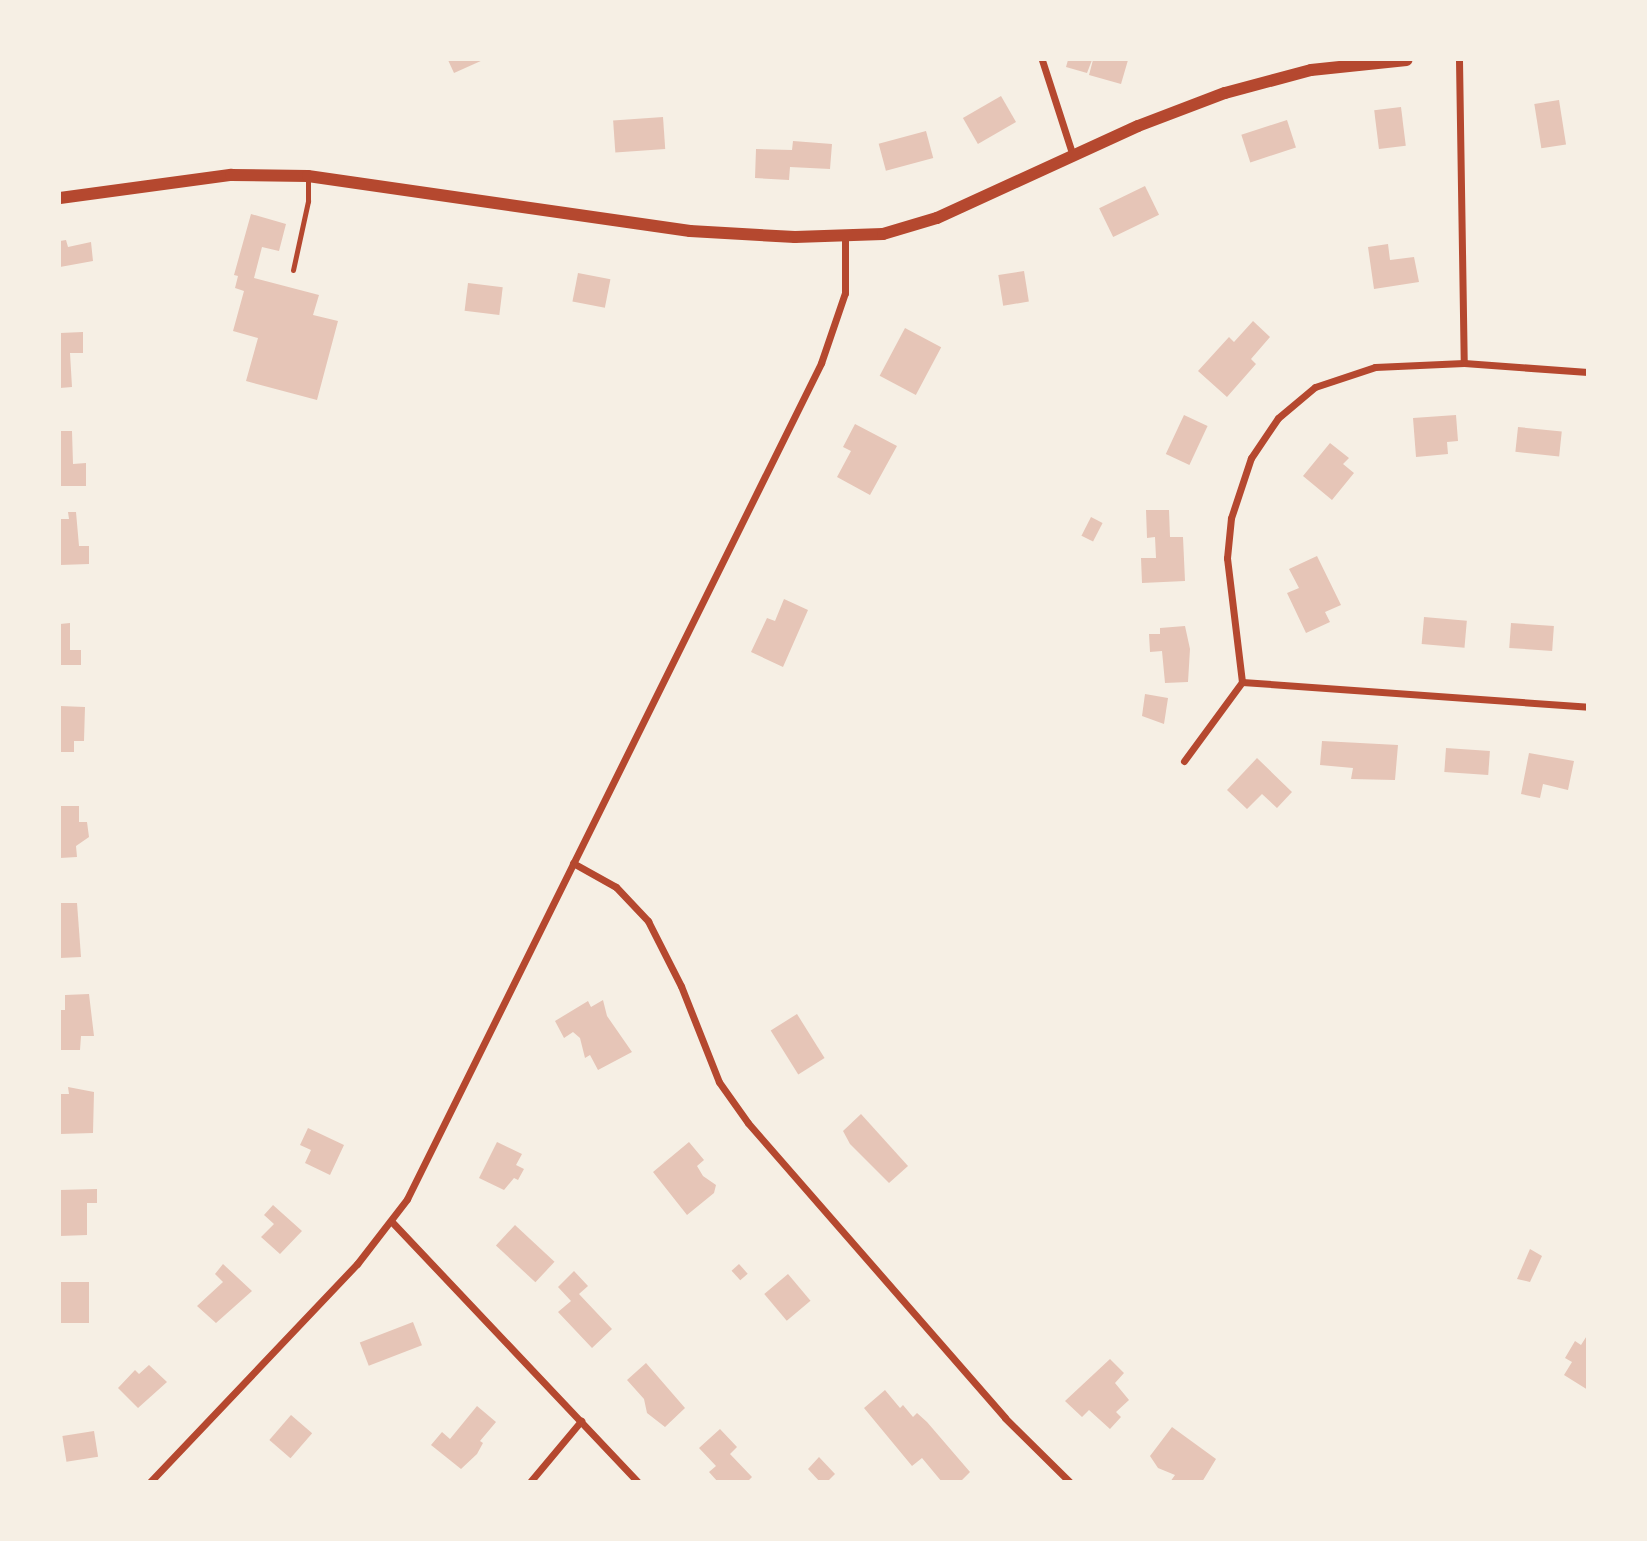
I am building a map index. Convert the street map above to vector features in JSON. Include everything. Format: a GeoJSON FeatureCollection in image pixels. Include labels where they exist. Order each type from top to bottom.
{"type":"FeatureCollection","features":[{"type":"Feature","properties":{"kind":"street"},"geometry":{"type":"LineString","coordinates":[[1042,60],[1073,156]]}},
{"type":"Feature","properties":{"kind":"street"},"geometry":{"type":"LineString","coordinates":[[60,198],[231,175],[308,176],[690,231],[845,238],[883,234],[937,218],[1183,108],[1270,79],[1352,64],[1406,60]]}},
{"type":"Feature","properties":{"kind":"street"},"geometry":{"type":"LineString","coordinates":[[1459,60],[1464,363]]}},
{"type":"Feature","properties":{"kind":"street"},"geometry":{"type":"LineString","coordinates":[[150,1482],[357,1264],[392,1222],[407,1199],[821,363],[845,293],[845,238]]}},
{"type":"Feature","properties":{"kind":"street"},"geometry":{"type":"LineString","coordinates":[[1184,761],[1242,682],[1227,558],[1231,518],[1263,436],[1297,401],[1336,377],[1399,365],[1464,363],[1587,372]]}},
{"type":"Feature","properties":{"kind":"street"},"geometry":{"type":"LineString","coordinates":[[1242,682],[1587,707]]}},
{"type":"Feature","properties":{"kind":"street"},"geometry":{"type":"LineString","coordinates":[[573,863],[616,887],[649,921],[681,986],[719,1082],[748,1123],[1005,1418],[1070,1482]]}},
{"type":"Feature","properties":{"kind":"street"},"geometry":{"type":"LineString","coordinates":[[392,1222],[638,1482]]}},
{"type":"Feature","properties":{"kind":"street"},"geometry":{"type":"LineString","coordinates":[[530,1482],[581,1421]]}},
{"type":"Feature","properties":{"kind":"lane"},"geometry":{"type":"LineString","coordinates":[[293,270],[308,201],[308,176]]}},
{"type":"Feature","properties":{"kind":"building"},"geometry":{"type":"Polygon","coordinates":[[[448,60],[483,60],[454,73],[448,60]]]}},
{"type":"Feature","properties":{"kind":"building"},"geometry":{"type":"Polygon","coordinates":[[[1068,60],[1092,60],[1087,73],[1066,67],[1068,60]]]}},
{"type":"Feature","properties":{"kind":"building"},"geometry":{"type":"Polygon","coordinates":[[[1093,60],[1128,60],[1121,84],[1089,75],[1093,60]]]}},
{"type":"Feature","properties":{"kind":"building"},"geometry":{"type":"Polygon","coordinates":[[[1001,96],[1016,122],[978,144],[963,118],[1001,96]]]}},
{"type":"Feature","properties":{"kind":"building"},"geometry":{"type":"Polygon","coordinates":[[[1559,100],[1566,144],[1541,148],[1534,104],[1559,100]]]}},
{"type":"Feature","properties":{"kind":"building"},"geometry":{"type":"Polygon","coordinates":[[[1401,107],[1406,146],[1379,149],[1374,110],[1401,107]]]}},
{"type":"Feature","properties":{"kind":"building"},"geometry":{"type":"Polygon","coordinates":[[[663,117],[665,149],[615,152],[613,120],[663,117]]]}},
{"type":"Feature","properties":{"kind":"building"},"geometry":{"type":"Polygon","coordinates":[[[1287,120],[1296,148],[1250,162],[1241,135],[1287,120]]]}},
{"type":"Feature","properties":{"kind":"building"},"geometry":{"type":"Polygon","coordinates":[[[926,131],[933,158],[886,171],[879,144],[926,131]]]}},
{"type":"Feature","properties":{"kind":"building"},"geometry":{"type":"Polygon","coordinates":[[[793,141],[832,144],[830,169],[790,167],[789,180],[755,178],[756,149],[792,150],[793,141]]]}},
{"type":"Feature","properties":{"kind":"building"},"geometry":{"type":"Polygon","coordinates":[[[1145,186],[1159,215],[1113,237],[1099,208],[1145,186]]]}},
{"type":"Feature","properties":{"kind":"building"},"geometry":{"type":"Polygon","coordinates":[[[251,214],[286,224],[279,251],[262,247],[254,278],[319,295],[313,315],[338,321],[317,400],[246,381],[258,338],[233,331],[244,291],[235,288],[238,276],[234,275],[251,214]]]}},
{"type":"Feature","properties":{"kind":"building"},"geometry":{"type":"Polygon","coordinates":[[[66,240],[68,247],[91,242],[93,261],[60,267],[60,241],[66,240]]]}},
{"type":"Feature","properties":{"kind":"building"},"geometry":{"type":"Polygon","coordinates":[[[1388,244],[1390,260],[1414,257],[1419,282],[1374,289],[1368,247],[1388,244]]]}},
{"type":"Feature","properties":{"kind":"building"},"geometry":{"type":"Polygon","coordinates":[[[1024,271],[1029,302],[1003,306],[998,275],[1024,271]]]}},
{"type":"Feature","properties":{"kind":"building"},"geometry":{"type":"Polygon","coordinates":[[[578,273],[610,279],[605,308],[572,301],[578,273]]]}},
{"type":"Feature","properties":{"kind":"building"},"geometry":{"type":"Polygon","coordinates":[[[468,283],[503,287],[499,315],[465,311],[468,283]]]}},
{"type":"Feature","properties":{"kind":"building"},"geometry":{"type":"Polygon","coordinates":[[[1253,321],[1270,337],[1251,359],[1256,364],[1227,397],[1198,371],[1229,337],[1234,342],[1253,321]]]}},
{"type":"Feature","properties":{"kind":"building"},"geometry":{"type":"Polygon","coordinates":[[[905,328],[941,347],[916,395],[880,376],[905,328]]]}},
{"type":"Feature","properties":{"kind":"building"},"geometry":{"type":"Polygon","coordinates":[[[83,332],[83,353],[70,353],[72,387],[60,388],[60,333],[83,332]]]}},
{"type":"Feature","properties":{"kind":"building"},"geometry":{"type":"Polygon","coordinates":[[[1184,415],[1208,426],[1189,465],[1166,454],[1184,415]]]}},
{"type":"Feature","properties":{"kind":"building"},"geometry":{"type":"Polygon","coordinates":[[[1456,415],[1458,441],[1447,442],[1448,454],[1416,457],[1413,418],[1456,415]]]}},
{"type":"Feature","properties":{"kind":"building"},"geometry":{"type":"Polygon","coordinates":[[[855,424],[897,446],[870,495],[837,477],[851,451],[843,447],[855,424]]]}},
{"type":"Feature","properties":{"kind":"building"},"geometry":{"type":"Polygon","coordinates":[[[1518,427],[1562,432],[1559,456],[1515,452],[1518,427]]]}},
{"type":"Feature","properties":{"kind":"building"},"geometry":{"type":"Polygon","coordinates":[[[60,431],[72,431],[73,464],[86,463],[86,486],[60,486],[60,431]]]}},
{"type":"Feature","properties":{"kind":"building"},"geometry":{"type":"Polygon","coordinates":[[[1330,443],[1349,458],[1343,464],[1354,473],[1332,500],[1303,476],[1330,443]]]}},
{"type":"Feature","properties":{"kind":"building"},"geometry":{"type":"Polygon","coordinates":[[[1146,510],[1169,510],[1170,537],[1183,537],[1185,581],[1142,583],[1141,558],[1156,558],[1155,537],[1147,538],[1146,510]]]}},
{"type":"Feature","properties":{"kind":"building"},"geometry":{"type":"Polygon","coordinates":[[[68,512],[76,512],[79,546],[89,546],[89,564],[60,565],[60,519],[69,519],[68,512]]]}},
{"type":"Feature","properties":{"kind":"building"},"geometry":{"type":"Polygon","coordinates":[[[1091,517],[1103,523],[1093,542],[1081,536],[1091,517]]]}},
{"type":"Feature","properties":{"kind":"building"},"geometry":{"type":"Polygon","coordinates":[[[1317,556],[1341,605],[1325,612],[1330,622],[1306,633],[1287,593],[1299,588],[1289,569],[1317,556]]]}},
{"type":"Feature","properties":{"kind":"building"},"geometry":{"type":"Polygon","coordinates":[[[784,599],[808,610],[783,667],[751,652],[767,618],[775,621],[784,599]]]}},
{"type":"Feature","properties":{"kind":"building"},"geometry":{"type":"Polygon","coordinates":[[[1424,617],[1467,621],[1464,648],[1422,644],[1424,617]]]}},
{"type":"Feature","properties":{"kind":"building"},"geometry":{"type":"Polygon","coordinates":[[[70,623],[70,650],[81,650],[81,665],[60,665],[60,624],[70,623]]]}},
{"type":"Feature","properties":{"kind":"building"},"geometry":{"type":"Polygon","coordinates":[[[1511,623],[1554,626],[1552,651],[1509,648],[1511,623]]]}},
{"type":"Feature","properties":{"kind":"building"},"geometry":{"type":"Polygon","coordinates":[[[1185,626],[1190,649],[1188,682],[1165,683],[1162,651],[1150,652],[1149,634],[1160,634],[1160,628],[1185,626]]]}},
{"type":"Feature","properties":{"kind":"building"},"geometry":{"type":"Polygon","coordinates":[[[1145,694],[1168,698],[1164,724],[1142,716],[1145,694]]]}},
{"type":"Feature","properties":{"kind":"building"},"geometry":{"type":"Polygon","coordinates":[[[60,706],[85,707],[84,741],[74,741],[74,752],[60,752],[60,706]]]}},
{"type":"Feature","properties":{"kind":"building"},"geometry":{"type":"Polygon","coordinates":[[[1322,741],[1398,745],[1395,780],[1351,779],[1353,768],[1320,765],[1322,741]]]}},
{"type":"Feature","properties":{"kind":"building"},"geometry":{"type":"Polygon","coordinates":[[[1446,748],[1490,751],[1488,775],[1444,772],[1446,748]]]}},
{"type":"Feature","properties":{"kind":"building"},"geometry":{"type":"Polygon","coordinates":[[[1529,753],[1574,761],[1568,790],[1543,784],[1540,798],[1521,794],[1529,753]]]}},
{"type":"Feature","properties":{"kind":"building"},"geometry":{"type":"Polygon","coordinates":[[[1257,758],[1292,792],[1277,808],[1262,794],[1247,809],[1227,790],[1257,758]]]}},
{"type":"Feature","properties":{"kind":"building"},"geometry":{"type":"Polygon","coordinates":[[[60,806],[79,806],[79,822],[87,822],[89,837],[76,846],[77,857],[60,858],[60,806]]]}},
{"type":"Feature","properties":{"kind":"building"},"geometry":{"type":"Polygon","coordinates":[[[60,903],[77,903],[81,957],[60,958],[60,903]]]}},
{"type":"Feature","properties":{"kind":"building"},"geometry":{"type":"Polygon","coordinates":[[[89,994],[94,1036],[81,1036],[80,1050],[60,1050],[60,1010],[65,1010],[65,995],[89,994]]]}},
{"type":"Feature","properties":{"kind":"building"},"geometry":{"type":"Polygon","coordinates":[[[603,1000],[607,1016],[632,1052],[598,1070],[590,1055],[585,1058],[580,1038],[573,1032],[564,1038],[555,1021],[588,1001],[591,1007],[603,1000]]]}},
{"type":"Feature","properties":{"kind":"building"},"geometry":{"type":"Polygon","coordinates":[[[797,1014],[825,1058],[798,1075],[771,1030],[797,1014]]]}},
{"type":"Feature","properties":{"kind":"building"},"geometry":{"type":"Polygon","coordinates":[[[68,1087],[94,1092],[93,1133],[60,1134],[60,1094],[69,1094],[68,1087]]]}},
{"type":"Feature","properties":{"kind":"building"},"geometry":{"type":"Polygon","coordinates":[[[861,1114],[908,1166],[889,1183],[850,1144],[843,1131],[861,1114]]]}},
{"type":"Feature","properties":{"kind":"building"},"geometry":{"type":"Polygon","coordinates":[[[308,1128],[344,1145],[330,1175],[305,1163],[311,1150],[300,1145],[308,1128]]]}},
{"type":"Feature","properties":{"kind":"building"},"geometry":{"type":"Polygon","coordinates":[[[497,1142],[522,1154],[516,1165],[524,1169],[518,1180],[514,1178],[504,1190],[479,1178],[497,1142]]]}},
{"type":"Feature","properties":{"kind":"building"},"geometry":{"type":"Polygon","coordinates":[[[689,1142],[704,1160],[697,1166],[703,1176],[716,1185],[714,1193],[687,1215],[653,1172],[689,1142]]]}},
{"type":"Feature","properties":{"kind":"building"},"geometry":{"type":"Polygon","coordinates":[[[97,1189],[97,1203],[87,1203],[87,1235],[60,1236],[60,1190],[97,1189]]]}},
{"type":"Feature","properties":{"kind":"building"},"geometry":{"type":"Polygon","coordinates":[[[273,1205],[302,1231],[280,1254],[261,1237],[274,1224],[264,1215],[273,1205]]]}},
{"type":"Feature","properties":{"kind":"building"},"geometry":{"type":"Polygon","coordinates":[[[515,1225],[554,1262],[535,1282],[496,1245],[515,1225]]]}},
{"type":"Feature","properties":{"kind":"building"},"geometry":{"type":"Polygon","coordinates":[[[1530,1249],[1542,1256],[1530,1282],[1517,1279],[1530,1249]]]}},
{"type":"Feature","properties":{"kind":"building"},"geometry":{"type":"Polygon","coordinates":[[[223,1264],[252,1291],[216,1323],[197,1306],[223,1282],[215,1274],[223,1264]]]}},
{"type":"Feature","properties":{"kind":"building"},"geometry":{"type":"Polygon","coordinates":[[[739,1264],[748,1274],[740,1280],[732,1271],[739,1264]]]}},
{"type":"Feature","properties":{"kind":"building"},"geometry":{"type":"Polygon","coordinates":[[[574,1271],[588,1286],[579,1294],[612,1329],[592,1348],[558,1312],[571,1301],[558,1287],[574,1271]]]}},
{"type":"Feature","properties":{"kind":"building"},"geometry":{"type":"Polygon","coordinates":[[[788,1274],[810,1301],[787,1321],[764,1294],[788,1274]]]}},
{"type":"Feature","properties":{"kind":"building"},"geometry":{"type":"Polygon","coordinates":[[[61,1282],[89,1282],[89,1323],[61,1323],[61,1282]]]}},
{"type":"Feature","properties":{"kind":"building"},"geometry":{"type":"Polygon","coordinates":[[[413,1322],[422,1345],[369,1366],[360,1342],[413,1322]]]}},
{"type":"Feature","properties":{"kind":"building"},"geometry":{"type":"Polygon","coordinates":[[[1588,1334],[1588,1390],[1564,1375],[1572,1362],[1565,1358],[1575,1341],[1581,1345],[1588,1334]]]}},
{"type":"Feature","properties":{"kind":"building"},"geometry":{"type":"Polygon","coordinates":[[[1110,1359],[1124,1373],[1115,1383],[1129,1400],[1116,1412],[1121,1417],[1110,1429],[1089,1410],[1082,1417],[1065,1401],[1110,1359]]]}},
{"type":"Feature","properties":{"kind":"building"},"geometry":{"type":"Polygon","coordinates":[[[646,1363],[685,1408],[665,1427],[647,1413],[644,1399],[627,1380],[646,1363]]]}},
{"type":"Feature","properties":{"kind":"building"},"geometry":{"type":"Polygon","coordinates":[[[149,1365],[167,1382],[138,1408],[118,1388],[135,1370],[139,1374],[149,1365]]]}},
{"type":"Feature","properties":{"kind":"building"},"geometry":{"type":"Polygon","coordinates":[[[885,1390],[900,1408],[903,1405],[913,1417],[917,1413],[927,1422],[970,1472],[960,1482],[942,1482],[922,1458],[912,1466],[864,1408],[885,1390]]]}},
{"type":"Feature","properties":{"kind":"building"},"geometry":{"type":"Polygon","coordinates":[[[477,1406],[496,1422],[480,1441],[483,1443],[477,1454],[461,1469],[431,1445],[442,1432],[450,1439],[477,1406]]]}},
{"type":"Feature","properties":{"kind":"building"},"geometry":{"type":"Polygon","coordinates":[[[291,1415],[312,1433],[290,1458],[269,1440],[291,1415]]]}},
{"type":"Feature","properties":{"kind":"building"},"geometry":{"type":"Polygon","coordinates":[[[1172,1427],[1216,1459],[1202,1482],[1170,1482],[1175,1475],[1158,1468],[1150,1456],[1172,1427]]]}},
{"type":"Feature","properties":{"kind":"building"},"geometry":{"type":"Polygon","coordinates":[[[720,1429],[737,1447],[730,1454],[752,1477],[747,1482],[718,1482],[709,1472],[716,1466],[699,1448],[720,1429]]]}},
{"type":"Feature","properties":{"kind":"building"},"geometry":{"type":"Polygon","coordinates":[[[94,1431],[98,1457],[66,1462],[62,1436],[94,1431]]]}},
{"type":"Feature","properties":{"kind":"building"},"geometry":{"type":"Polygon","coordinates":[[[819,1457],[835,1474],[827,1482],[820,1482],[808,1469],[819,1457]]]}}]}
